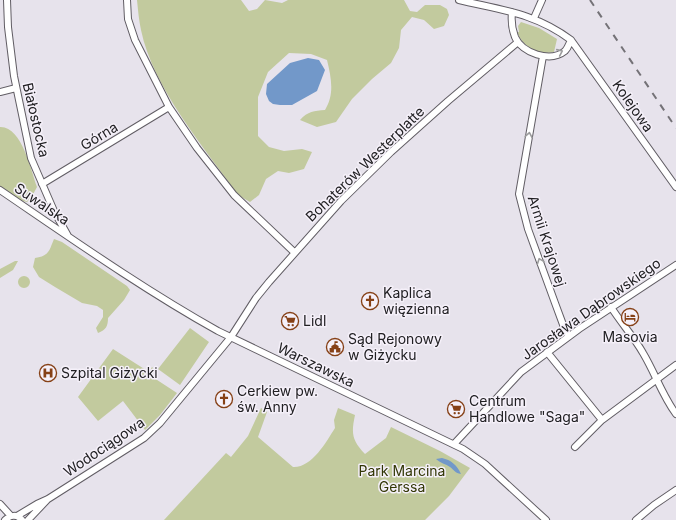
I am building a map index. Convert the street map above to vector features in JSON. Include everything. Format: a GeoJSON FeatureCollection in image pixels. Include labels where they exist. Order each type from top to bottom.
{"type":"FeatureCollection","features":[{"type":"Feature","properties":{"kind":"street","name":"Białostocka"},"geometry":{"type":"LineString","coordinates":[[8,0],[8,27],[16,88],[31,158],[54,211],[70,238]]}},
{"type":"Feature","properties":{"kind":"street"},"geometry":{"type":"LineString","coordinates":[[126,0],[128,19],[135,40],[169,107],[197,148],[234,196],[294,252]]}},
{"type":"Feature","properties":{"kind":"street"},"geometry":{"type":"LineString","coordinates":[[459,0],[512,12],[534,18],[549,25],[571,40],[565,51],[550,56],[543,56],[525,49],[518,42],[513,30],[512,12]]}},
{"type":"Feature","properties":{"kind":"street"},"geometry":{"type":"LineString","coordinates":[[534,18],[542,0]]}},
{"type":"Feature","properties":{"kind":"street","name":"Kolejowa"},"geometry":{"type":"LineString","coordinates":[[571,40],[676,187]]}},
{"type":"Feature","properties":{"kind":"street","name":"Bohaterów Westerplatte"},"geometry":{"type":"LineString","coordinates":[[231,337],[256,298],[294,252],[341,201],[391,152],[448,101],[518,42]]}},
{"type":"Feature","properties":{"kind":"street","name":"Armii Krajowej"},"geometry":{"type":"LineString","coordinates":[[543,56],[519,194],[528,229],[555,304],[565,330],[569,336]]}},
{"type":"Feature","properties":{"kind":"street"},"geometry":{"type":"LineString","coordinates":[[0,92],[16,88]]}},
{"type":"Feature","properties":{"kind":"street","name":"Górna"},"geometry":{"type":"LineString","coordinates":[[42,184],[169,107]]}},
{"type":"Feature","properties":{"kind":"street","name":"Suwalska"},"geometry":{"type":"LineString","coordinates":[[0,190],[70,238]]}},
{"type":"Feature","properties":{"kind":"street","name":"Warszawska"},"geometry":{"type":"LineString","coordinates":[[70,238],[182,311],[231,337],[454,444],[485,464],[546,520]]}},
{"type":"Feature","properties":{"kind":"street","name":"Jarosława Dąbrowskiego"},"geometry":{"type":"LineString","coordinates":[[454,444],[522,372],[569,336],[676,265]]}},
{"type":"Feature","properties":{"kind":"street"},"geometry":{"type":"LineString","coordinates":[[611,307],[644,354],[656,380],[676,414]]}},
{"type":"Feature","properties":{"kind":"street","name":"Wodociągowa"},"geometry":{"type":"LineString","coordinates":[[12,518],[48,499],[132,446],[152,431],[183,396],[231,337]]}},
{"type":"Feature","properties":{"kind":"street"},"geometry":{"type":"LineString","coordinates":[[547,352],[602,420]]}},
{"type":"Feature","properties":{"kind":"street"},"geometry":{"type":"LineString","coordinates":[[575,447],[602,420],[676,365]]}},
{"type":"Feature","properties":{"kind":"street"},"geometry":{"type":"LineString","coordinates":[[636,520],[676,490]]}},
{"type":"Feature","properties":{"kind":"street","name":"Wodociągowa"},"geometry":{"type":"LineString","coordinates":[[28,520],[48,499]]}},
{"type":"Feature","properties":{"kind":"street"},"geometry":{"type":"LineString","coordinates":[[0,504],[12,518]]}},
{"type":"Feature","properties":{"kind":"street"},"geometry":{"type":"LineString","coordinates":[[0,514],[12,518]]}},
{"type":"Feature","properties":{"kind":"green space"},"geometry":{"type":"Polygon","coordinates":[[[137,0],[241,0],[249,11],[257,9],[265,0],[282,3],[288,0],[404,0],[410,11],[417,12],[425,5],[440,5],[447,9],[449,15],[444,26],[434,29],[424,20],[412,17],[401,30],[399,48],[391,63],[352,99],[336,122],[317,127],[300,120],[311,112],[325,110],[328,104],[331,85],[327,60],[311,54],[289,53],[268,72],[258,97],[258,136],[269,147],[284,151],[302,149],[312,152],[304,169],[289,173],[278,171],[266,179],[259,195],[250,202],[238,195],[181,116],[156,74],[147,52],[140,27],[137,0]]]}},
{"type":"Feature","properties":{"kind":"green space"},"geometry":{"type":"Polygon","coordinates":[[[521,22],[539,28],[557,39],[554,52],[548,53],[537,51],[527,46],[517,32],[519,32],[518,26],[521,22]]]}},
{"type":"Feature","properties":{"kind":"green space"},"geometry":{"type":"Polygon","coordinates":[[[0,127],[8,129],[20,141],[28,161],[37,187],[27,202],[20,200],[0,187],[0,127]]]}},
{"type":"Feature","properties":{"kind":"green space"},"geometry":{"type":"Polygon","coordinates":[[[54,239],[62,242],[127,286],[130,290],[124,300],[108,318],[108,323],[103,331],[98,333],[96,328],[103,317],[103,310],[97,306],[82,303],[55,287],[39,277],[33,267],[35,258],[43,256],[48,252],[54,239]]]}},
{"type":"Feature","properties":{"kind":"green space"},"geometry":{"type":"Polygon","coordinates":[[[15,261],[18,261],[13,270],[0,278],[0,269],[15,261]]]}},
{"type":"Feature","properties":{"kind":"green space"},"geometry":{"type":"Polygon","coordinates":[[[24,276],[28,278],[30,282],[28,286],[24,288],[20,286],[18,282],[20,278],[24,276]]]}},
{"type":"Feature","properties":{"kind":"green space"},"geometry":{"type":"Polygon","coordinates":[[[190,328],[209,342],[180,385],[158,369],[190,328]]]}},
{"type":"Feature","properties":{"kind":"green space"},"geometry":{"type":"Polygon","coordinates":[[[113,349],[149,372],[152,367],[155,370],[151,376],[177,393],[160,415],[145,430],[123,401],[98,421],[78,397],[113,349]]]}},
{"type":"Feature","properties":{"kind":"green space","name":"Park Marcina Gerssa"},"geometry":{"type":"Polygon","coordinates":[[[261,408],[267,412],[258,437],[293,467],[300,466],[312,459],[323,447],[335,428],[334,420],[338,408],[355,415],[353,432],[355,441],[365,454],[386,438],[391,427],[440,451],[470,468],[449,496],[425,520],[164,520],[226,453],[231,457],[248,436],[261,408]]]}},
{"type":"Feature","properties":{"kind":"water"},"geometry":{"type":"Polygon","coordinates":[[[308,58],[319,60],[325,70],[317,91],[292,105],[273,104],[269,101],[266,94],[267,84],[290,63],[308,58]]]}},
{"type":"Feature","properties":{"kind":"water"},"geometry":{"type":"Polygon","coordinates":[[[442,458],[453,463],[461,474],[436,459],[442,458]]]}},
{"type":"Feature","properties":{"kind":"railway"},"geometry":{"type":"LineString","coordinates":[[590,0],[676,128]]}},
{"type":"Feature","properties":{"kind":"place","name":"Kaplica więzienna"},"geometry":{"type":"Point","coordinates":[370,301]}},
{"type":"Feature","properties":{"kind":"place","name":"Masovia"},"geometry":{"type":"Point","coordinates":[630,317]}},
{"type":"Feature","properties":{"kind":"place","name":"Lidl"},"geometry":{"type":"Point","coordinates":[290,321]}},
{"type":"Feature","properties":{"kind":"place","name":"Sąd Rejonowy w Giżycku"},"geometry":{"type":"Point","coordinates":[335,347]}},
{"type":"Feature","properties":{"kind":"place","name":"Szpital Giżycki"},"geometry":{"type":"Point","coordinates":[48,373]}},
{"type":"Feature","properties":{"kind":"place","name":"Cerkiew pw. św. Anny"},"geometry":{"type":"Point","coordinates":[224,399]}},
{"type":"Feature","properties":{"kind":"place","name":"Centrum Handlowe \"Saga\""},"geometry":{"type":"Point","coordinates":[456,409]}}]}
